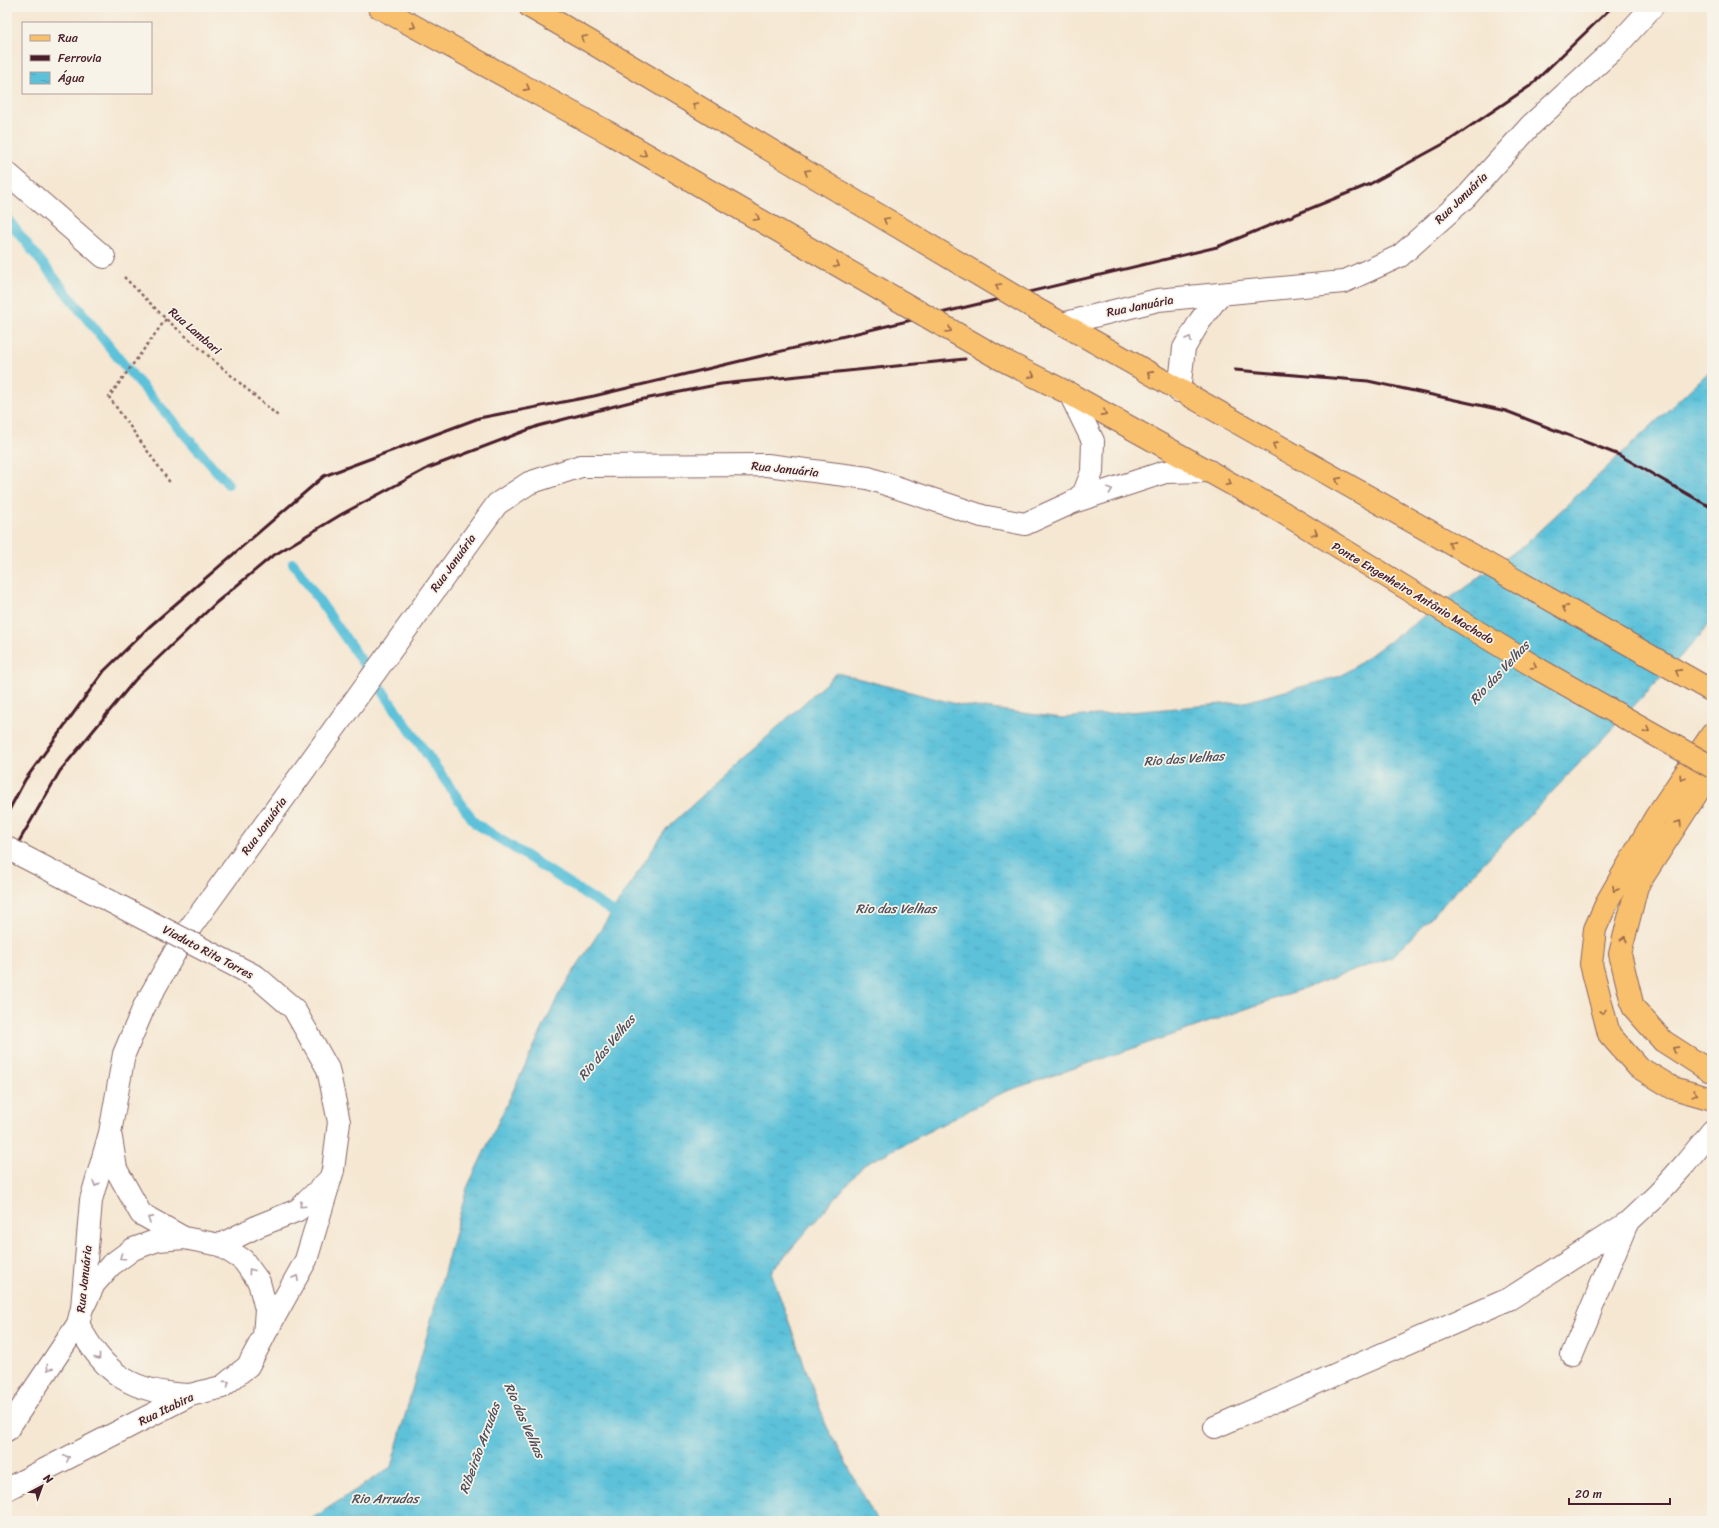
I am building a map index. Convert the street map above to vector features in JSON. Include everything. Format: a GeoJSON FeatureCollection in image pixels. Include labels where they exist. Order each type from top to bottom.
{"type":"FeatureCollection","features":[{"type":"Feature","properties":{"kind":"main road","name":"Ponte Engenheiro Antônio Machado"},"geometry":{"type":"LineString","coordinates":[[379,7],[610,134],[997,357],[1070,394],[1282,512],[1540,670],[1712,767]]}},
{"type":"Feature","properties":{"kind":"main road"},"geometry":{"type":"LineString","coordinates":[[530,7],[589,40],[1062,324],[1712,691]]}},
{"type":"Feature","properties":{"kind":"main road"},"geometry":{"type":"LineString","coordinates":[[1712,734],[1655,818],[1608,900],[1595,929],[1590,964],[1608,1034],[1638,1067],[1673,1088],[1712,1099]]}},
{"type":"Feature","properties":{"kind":"main road"},"geometry":{"type":"LineString","coordinates":[[1712,770],[1637,886],[1620,954],[1633,1007],[1663,1041],[1708,1070],[1712,1070]]}},
{"type":"Feature","properties":{"kind":"street","name":"Rua Januária"},"geometry":{"type":"LineString","coordinates":[[1062,324],[1158,300],[1343,282],[1400,256],[1466,197],[1531,125],[1612,51],[1652,7]]}},
{"type":"Feature","properties":{"kind":"street"},"geometry":{"type":"LineString","coordinates":[[7,173],[104,257]]}},
{"type":"Feature","properties":{"kind":"street"},"geometry":{"type":"LineString","coordinates":[[1179,391],[1184,348],[1200,320],[1220,294]]}},
{"type":"Feature","properties":{"kind":"street","name":"Rua Januária"},"geometry":{"type":"LineString","coordinates":[[1070,394],[1093,441],[1092,472],[1084,493],[1073,502]]}},
{"type":"Feature","properties":{"kind":"street","name":"Rua Januária"},"geometry":{"type":"LineString","coordinates":[[7,1430],[80,1316],[91,1200],[110,1133],[124,1054],[144,1007],[184,936],[300,777],[418,610],[497,504],[529,483],[580,466],[767,465],[868,478],[982,516],[1025,524],[1073,502],[1165,472],[1209,471]]}},
{"type":"Feature","properties":{"kind":"street","name":"Viaduto Rita Torres"},"geometry":{"type":"LineString","coordinates":[[7,848],[257,977],[294,1009],[328,1069],[339,1122],[332,1174],[306,1260],[264,1336]]}},
{"type":"Feature","properties":{"kind":"street"},"geometry":{"type":"LineString","coordinates":[[1215,1427],[1509,1299],[1627,1223],[1658,1194],[1712,1131]]}},
{"type":"Feature","properties":{"kind":"street","name":"Rua Januária"},"geometry":{"type":"LineString","coordinates":[[110,1133],[116,1169],[141,1214],[184,1238]]}},
{"type":"Feature","properties":{"kind":"street"},"geometry":{"type":"LineString","coordinates":[[220,1245],[258,1226],[298,1210],[332,1174]]}},
{"type":"Feature","properties":{"kind":"street"},"geometry":{"type":"LineString","coordinates":[[1572,1355],[1627,1223]]}},
{"type":"Feature","properties":{"kind":"street"},"geometry":{"type":"LineString","coordinates":[[184,1238],[158,1240],[133,1249],[111,1265],[94,1284],[80,1316],[89,1345],[104,1364],[122,1378],[144,1389],[166,1394],[190,1395]]}},
{"type":"Feature","properties":{"kind":"street","name":"Rua Itabira"},"geometry":{"type":"LineString","coordinates":[[7,1489],[190,1395],[222,1387],[248,1366],[264,1336],[266,1310],[259,1282],[243,1260],[220,1245],[184,1238]]}},
{"type":"Feature","properties":{"kind":"path","name":"Rua Lambari"},"geometry":{"type":"LineString","coordinates":[[104,257],[166,319],[278,416]]}},
{"type":"Feature","properties":{"kind":"path"},"geometry":{"type":"LineString","coordinates":[[166,319],[109,397],[171,484]]}},
{"type":"Feature","properties":{"kind":"water","name":"Rio das Velhas"},"geometry":{"type":"Polygon","coordinates":[[[1712,369],[1712,618],[1700,636],[1534,811],[1392,957],[1184,1031],[1004,1092],[864,1165],[771,1272],[826,1425],[877,1521],[308,1521],[391,1467],[467,1188],[559,994],[666,829],[837,673],[960,705],[1062,718],[1245,702],[1341,676],[1523,546],[1712,369]]]}},
{"type":"Feature","properties":{"kind":"waterway"},"geometry":{"type":"LineString","coordinates":[[7,219],[128,370],[228,484]]}},
{"type":"Feature","properties":{"kind":"waterway"},"geometry":{"type":"LineString","coordinates":[[293,563],[475,823],[624,919]]}},
{"type":"Feature","properties":{"kind":"railway"},"geometry":{"type":"LineString","coordinates":[[7,814],[25,780],[104,671],[149,627],[324,476],[479,418],[594,396],[1217,247],[1370,184],[1447,142],[1530,86],[1612,7]]}},
{"type":"Feature","properties":{"kind":"railway"},"geometry":{"type":"LineString","coordinates":[[7,862],[60,771],[135,680],[217,602],[271,557],[342,514],[428,468],[538,426],[634,401],[721,384],[965,359]]}},
{"type":"Feature","properties":{"kind":"railway"},"geometry":{"type":"LineString","coordinates":[[1235,370],[1368,381],[1506,411],[1619,455],[1712,508]]}},
{"type":"Feature","properties":{"kind":"water label","name":"Ribeirão Arrudas"},"geometry":{"type":"Point","coordinates":[479,1448]}},
{"type":"Feature","properties":{"kind":"water label","name":"Rio Arrudas"},"geometry":{"type":"Point","coordinates":[385,1498]}}]}
